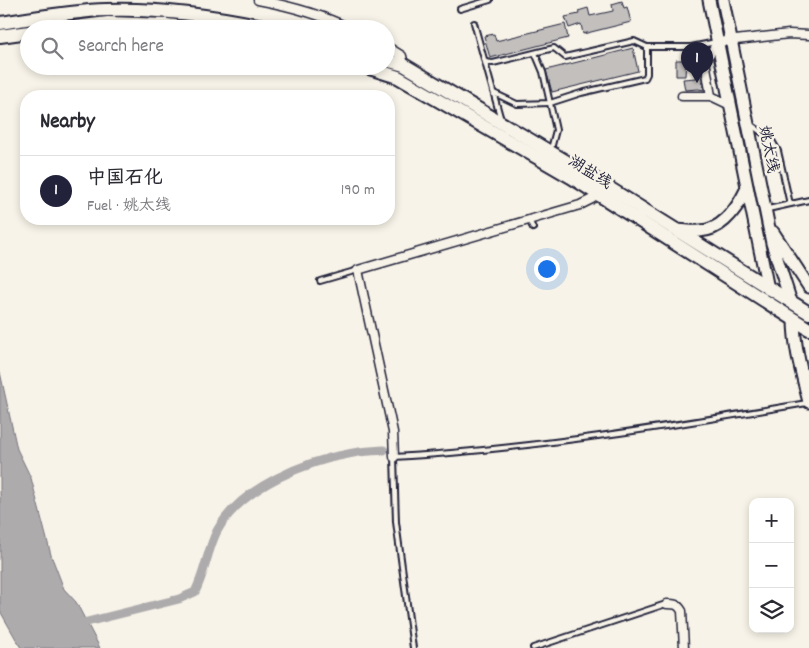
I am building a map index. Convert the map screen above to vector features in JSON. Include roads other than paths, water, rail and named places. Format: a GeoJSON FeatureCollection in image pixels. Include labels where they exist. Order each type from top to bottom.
{"type":"FeatureCollection","features":[{"type":"Feature","properties":{"kind":"main road","name":"姚太线"},"geometry":{"type":"LineString","coordinates":[[709,0],[768,289]]}},
{"type":"Feature","properties":{"kind":"main road","name":"姚太线"},"geometry":{"type":"LineString","coordinates":[[723,0],[772,243],[791,302]]}},
{"type":"Feature","properties":{"kind":"main road"},"geometry":{"type":"LineString","coordinates":[[24,20],[106,10],[167,12],[236,20]]}},
{"type":"Feature","properties":{"kind":"main road"},"geometry":{"type":"LineString","coordinates":[[0,23],[20,21]]}},
{"type":"Feature","properties":{"kind":"main road"},"geometry":{"type":"LineString","coordinates":[[0,36],[20,33]]}},
{"type":"Feature","properties":{"kind":"main road","name":"湖盐线"},"geometry":{"type":"LineString","coordinates":[[395,62],[404,65],[550,152],[809,313]]}},
{"type":"Feature","properties":{"kind":"main road","name":"湖盐线"},"geometry":{"type":"LineString","coordinates":[[392,75],[598,194],[809,329]]}},
{"type":"Feature","properties":{"kind":"main road"},"geometry":{"type":"LineString","coordinates":[[676,230],[701,231],[712,228],[734,211],[747,188]]}},
{"type":"Feature","properties":{"kind":"main road"},"geometry":{"type":"LineString","coordinates":[[769,226],[809,288]]}},
{"type":"Feature","properties":{"kind":"main road"},"geometry":{"type":"LineString","coordinates":[[768,289],[776,307]]}},
{"type":"Feature","properties":{"kind":"main road"},"geometry":{"type":"LineString","coordinates":[[791,302],[797,350],[809,402]]}},
{"type":"Feature","properties":{"kind":"street"},"geometry":{"type":"LineString","coordinates":[[258,0],[284,5],[334,20]]}},
{"type":"Feature","properties":{"kind":"street"},"geometry":{"type":"LineString","coordinates":[[711,96],[704,60],[718,42],[789,34],[809,35]]}},
{"type":"Feature","properties":{"kind":"street"},"geometry":{"type":"LineString","coordinates":[[395,52],[402,56],[404,65]]}},
{"type":"Feature","properties":{"kind":"street"},"geometry":{"type":"LineString","coordinates":[[682,96],[711,96],[730,105]]}},
{"type":"Feature","properties":{"kind":"street"},"geometry":{"type":"LineString","coordinates":[[394,457],[393,432],[358,270],[580,205],[598,194]]}},
{"type":"Feature","properties":{"kind":"street"},"geometry":{"type":"LineString","coordinates":[[667,604],[679,606],[682,611],[684,648]]}},
{"type":"Feature","properties":{"kind":"lane"},"geometry":{"type":"LineString","coordinates":[[460,9],[490,0]]}},
{"type":"Feature","properties":{"kind":"lane"},"geometry":{"type":"LineString","coordinates":[[474,23],[502,123]]}},
{"type":"Feature","properties":{"kind":"lane"},"geometry":{"type":"LineString","coordinates":[[485,62],[493,63],[554,48],[564,57],[634,41],[647,47],[691,47],[718,42]]}},
{"type":"Feature","properties":{"kind":"lane"},"geometry":{"type":"LineString","coordinates":[[494,93],[517,104],[550,103],[581,93],[645,78],[647,74],[647,47]]}},
{"type":"Feature","properties":{"kind":"lane"},"geometry":{"type":"LineString","coordinates":[[535,53],[542,72],[556,130],[550,152]]}},
{"type":"Feature","properties":{"kind":"lane"},"geometry":{"type":"LineString","coordinates":[[748,123],[771,139],[778,151],[790,204]]}},
{"type":"Feature","properties":{"kind":"lane"},"geometry":{"type":"LineString","coordinates":[[766,210],[809,200]]}},
{"type":"Feature","properties":{"kind":"lane"},"geometry":{"type":"LineString","coordinates":[[529,220],[533,228]]}},
{"type":"Feature","properties":{"kind":"lane"},"geometry":{"type":"LineString","coordinates":[[320,281],[358,270]]}},
{"type":"Feature","properties":{"kind":"lane"},"geometry":{"type":"LineString","coordinates":[[413,648],[400,557],[394,457],[491,450],[652,429],[809,402]]}},
{"type":"Feature","properties":{"kind":"lane"},"geometry":{"type":"LineString","coordinates":[[533,648],[667,604]]}},
{"type":"Feature","properties":{"kind":"waterway"},"geometry":{"type":"LineString","coordinates":[[75,625],[179,599],[195,592],[217,531],[228,515],[242,501],[276,478],[315,462],[353,453],[384,450]]}},
{"type":"Feature","properties":{"kind":"place","name":"中国石化"},"geometry":{"type":"Point","coordinates":[697,83]}}]}
